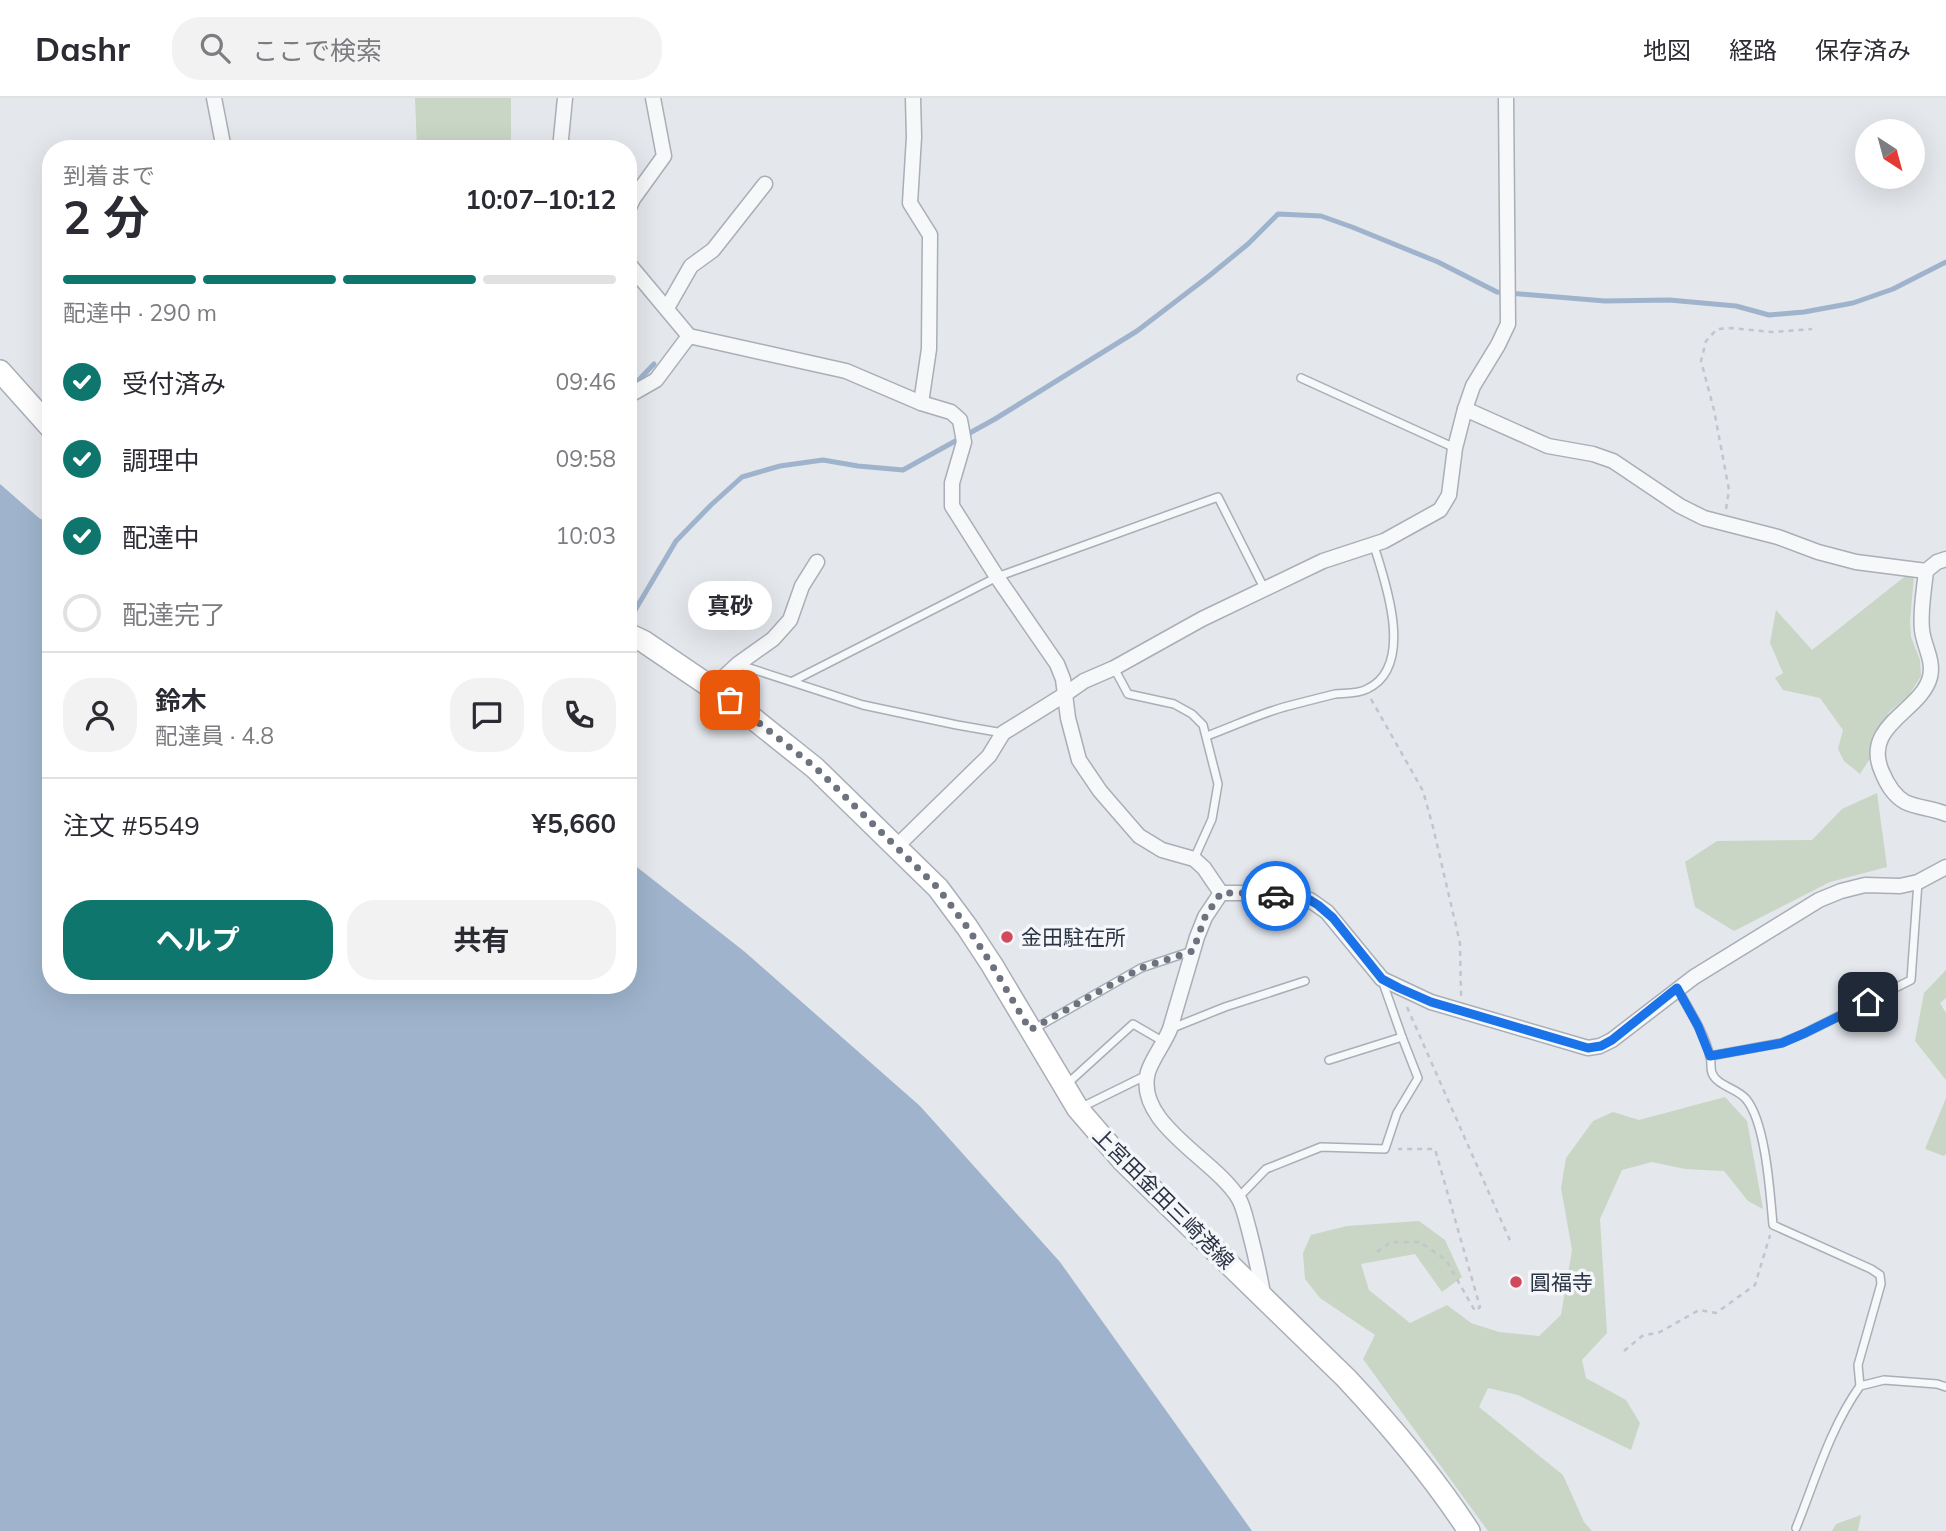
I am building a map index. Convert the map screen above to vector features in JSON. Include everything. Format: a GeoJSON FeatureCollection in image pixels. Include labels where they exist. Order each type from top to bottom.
{"type":"FeatureCollection","features":[{"type":"Feature","properties":{"kind":"main road"},"geometry":{"type":"LineString","coordinates":[[0,371],[42,418]]}},
{"type":"Feature","properties":{"kind":"main road","name":"上宮田金田三崎港線"},"geometry":{"type":"LineString","coordinates":[[637,640],[712,688],[816,768],[938,888],[967,927],[1078,1109],[1123,1161],[1346,1378],[1389,1424],[1469,1531]]}},
{"type":"Feature","properties":{"kind":"street"},"geometry":{"type":"LineString","coordinates":[[214,98],[222,140]]}},
{"type":"Feature","properties":{"kind":"street"},"geometry":{"type":"LineString","coordinates":[[561,140],[565,98]]}},
{"type":"Feature","properties":{"kind":"street"},"geometry":{"type":"LineString","coordinates":[[637,193],[664,156],[653,98]]}},
{"type":"Feature","properties":{"kind":"street"},"geometry":{"type":"LineString","coordinates":[[913,98],[914,137],[910,203],[930,235],[929,349],[921,403]]}},
{"type":"Feature","properties":{"kind":"street"},"geometry":{"type":"LineString","coordinates":[[896,847],[989,757],[1003,733],[1084,681],[1114,668],[1202,619],[1324,562],[1374,546],[1440,510],[1449,495],[1455,448],[1473,386],[1508,324],[1506,98]]}},
{"type":"Feature","properties":{"kind":"street"},"geometry":{"type":"LineString","coordinates":[[667,308],[691,266],[713,250],[765,184]]}},
{"type":"Feature","properties":{"kind":"street"},"geometry":{"type":"LineString","coordinates":[[637,273],[689,336],[846,371],[921,403],[951,412],[960,420],[964,442],[952,484],[952,506],[1057,664],[1063,679],[1072,740],[1079,760],[1100,791],[1139,836],[1162,850],[1194,859],[1204,868],[1221,893]]}},
{"type":"Feature","properties":{"kind":"street"},"geometry":{"type":"LineString","coordinates":[[637,391],[656,380],[689,336]]}},
{"type":"Feature","properties":{"kind":"street"},"geometry":{"type":"LineString","coordinates":[[1465,409],[1548,446],[1593,454],[1613,461],[1680,506],[1704,518],[1778,537],[1856,562],[1926,571]]}},
{"type":"Feature","properties":{"kind":"street"},"geometry":{"type":"LineString","coordinates":[[1946,559],[1926,571],[1921,615],[1922,633],[1930,656],[1930,678],[1926,688],[1880,739],[1877,751],[1880,767],[1896,796],[1906,802],[1946,814]]}},
{"type":"Feature","properties":{"kind":"street"},"geometry":{"type":"LineString","coordinates":[[712,688],[737,664],[773,639],[790,620],[802,586],[817,562]]}},
{"type":"Feature","properties":{"kind":"street"},"geometry":{"type":"LineString","coordinates":[[1221,893],[1251,893],[1310,900],[1333,918],[1382,979],[1431,1002],[1588,1048],[1601,1046],[1612,1040],[1677,988],[1819,900],[1865,885],[1900,886],[1918,882],[1946,867]]}},
{"type":"Feature","properties":{"kind":"street"},"geometry":{"type":"LineString","coordinates":[[1221,893],[1205,917],[1167,1036],[1147,1075],[1147,1093],[1153,1109],[1164,1124],[1214,1171],[1238,1198],[1258,1265],[1264,1299]]}},
{"type":"Feature","properties":{"kind":"lane"},"geometry":{"type":"LineString","coordinates":[[1301,377],[1455,448]]}},
{"type":"Feature","properties":{"kind":"lane"},"geometry":{"type":"LineString","coordinates":[[793,681],[997,577],[1218,496],[1265,590]]}},
{"type":"Feature","properties":{"kind":"lane"},"geometry":{"type":"LineString","coordinates":[[1207,736],[1284,707],[1366,690],[1381,678],[1392,660],[1394,642],[1387,589],[1374,546]]}},
{"type":"Feature","properties":{"kind":"lane"},"geometry":{"type":"LineString","coordinates":[[737,664],[863,705],[1003,733]]}},
{"type":"Feature","properties":{"kind":"lane"},"geometry":{"type":"LineString","coordinates":[[1114,668],[1128,694],[1174,704],[1192,714],[1203,725],[1218,784],[1212,819],[1194,859]]}},
{"type":"Feature","properties":{"kind":"lane"},"geometry":{"type":"LineString","coordinates":[[1710,1056],[1782,1043],[1911,980],[1918,882]]}},
{"type":"Feature","properties":{"kind":"lane"},"geometry":{"type":"LineString","coordinates":[[1030,1030],[1141,968],[1193,951]]}},
{"type":"Feature","properties":{"kind":"lane"},"geometry":{"type":"LineString","coordinates":[[1238,1198],[1266,1169],[1321,1147],[1385,1149],[1397,1114],[1418,1078],[1382,979]]}},
{"type":"Feature","properties":{"kind":"lane"},"geometry":{"type":"LineString","coordinates":[[1064,1087],[1133,1024],[1167,1036],[1226,1007],[1305,981]]}},
{"type":"Feature","properties":{"kind":"lane"},"geometry":{"type":"LineString","coordinates":[[1677,988],[1698,1026],[1715,1077],[1737,1090],[1752,1108],[1768,1172],[1773,1225],[1880,1275],[1881,1284],[1858,1365],[1860,1386]]}},
{"type":"Feature","properties":{"kind":"lane"},"geometry":{"type":"LineString","coordinates":[[1329,1060],[1402,1037]]}},
{"type":"Feature","properties":{"kind":"lane"},"geometry":{"type":"LineString","coordinates":[[1078,1109],[1147,1075]]}},
{"type":"Feature","properties":{"kind":"lane"},"geometry":{"type":"LineString","coordinates":[[1796,1528],[1837,1425],[1848,1402],[1860,1386],[1884,1380],[1946,1387]]}},
{"type":"Feature","properties":{"kind":"path"},"geometry":{"type":"LineString","coordinates":[[1725,523],[1729,489],[1714,410],[1701,361],[1706,341],[1717,329],[1772,332],[1812,329]]}},
{"type":"Feature","properties":{"kind":"path"},"geometry":{"type":"LineString","coordinates":[[1366,690],[1423,791],[1460,943],[1462,1012]]}},
{"type":"Feature","properties":{"kind":"path"},"geometry":{"type":"LineString","coordinates":[[1399,988],[1512,1245]]}},
{"type":"Feature","properties":{"kind":"path"},"geometry":{"type":"LineString","coordinates":[[1377,1252],[1391,1242],[1420,1242],[1446,1260],[1475,1311],[1480,1307],[1435,1149],[1385,1149]]}},
{"type":"Feature","properties":{"kind":"path"},"geometry":{"type":"LineString","coordinates":[[1624,1351],[1642,1336],[1660,1332],[1699,1310],[1716,1313],[1755,1285],[1773,1225]]}},
{"type":"Feature","properties":{"kind":"green space"},"geometry":{"type":"Polygon","coordinates":[[[415,98],[511,98],[511,140],[417,140],[415,98]]]}},
{"type":"Feature","properties":{"kind":"green space"},"geometry":{"type":"Polygon","coordinates":[[[1908,574],[1914,576],[1911,637],[1920,660],[1921,676],[1909,695],[1889,712],[1871,757],[1860,774],[1844,761],[1838,749],[1843,730],[1820,698],[1783,690],[1775,678],[1783,673],[1770,643],[1776,610],[1812,650],[1908,574]]]}},
{"type":"Feature","properties":{"kind":"green space"},"geometry":{"type":"Polygon","coordinates":[[[1877,793],[1887,867],[1830,882],[1734,931],[1695,907],[1685,862],[1717,841],[1812,840],[1842,809],[1877,793]]]}},
{"type":"Feature","properties":{"kind":"green space"},"geometry":{"type":"Polygon","coordinates":[[[1946,970],[1946,998],[1940,1003],[1946,1013],[1946,1080],[1915,1041],[1924,993],[1946,970]]]}},
{"type":"Feature","properties":{"kind":"green space"},"geometry":{"type":"Polygon","coordinates":[[[1725,1097],[1747,1121],[1763,1209],[1748,1201],[1724,1171],[1685,1169],[1652,1162],[1622,1170],[1600,1219],[1607,1333],[1582,1360],[1586,1378],[1626,1400],[1640,1423],[1631,1450],[1518,1395],[1488,1388],[1479,1407],[1563,1475],[1584,1522],[1592,1531],[1488,1531],[1363,1359],[1375,1335],[1320,1298],[1305,1279],[1303,1253],[1311,1235],[1347,1226],[1419,1221],[1445,1240],[1462,1277],[1442,1292],[1415,1254],[1361,1264],[1369,1290],[1410,1323],[1447,1305],[1471,1323],[1499,1332],[1539,1336],[1561,1315],[1572,1250],[1561,1188],[1566,1158],[1593,1121],[1613,1112],[1639,1120],[1725,1097]]]}},
{"type":"Feature","properties":{"kind":"green space"},"geometry":{"type":"Polygon","coordinates":[[[1946,1098],[1946,1154],[1944,1156],[1925,1149],[1946,1098]]]}},
{"type":"Feature","properties":{"kind":"green space"},"geometry":{"type":"Polygon","coordinates":[[[1861,1515],[1858,1531],[1832,1531],[1836,1524],[1861,1515]]]}},
{"type":"Feature","properties":{"kind":"water"},"geometry":{"type":"Polygon","coordinates":[[[0,484],[42,520],[42,994],[637,994],[637,867],[745,952],[920,1106],[1060,1262],[1252,1531],[0,1531],[0,484]]]}},
{"type":"Feature","properties":{"kind":"waterway"},"geometry":{"type":"LineString","coordinates":[[637,607],[676,541],[742,477],[780,466],[823,460],[903,470],[995,419],[1137,331],[1248,244],[1278,214],[1321,216],[1352,227],[1438,262],[1497,292],[1605,301],[1669,300],[1736,306],[1769,315],[1853,303],[1893,289],[1946,262]]}},
{"type":"Feature","properties":{"kind":"waterway"},"geometry":{"type":"LineString","coordinates":[[637,382],[654,364]]}},
{"type":"Feature","properties":{"kind":"way so far"},"geometry":{"type":"LineString","coordinates":[[730,700],[816,768],[938,888],[992,965],[1030,1030],[1141,968],[1193,951],[1205,917],[1221,893],[1276,896]]}},
{"type":"Feature","properties":{"kind":"place","name":"真砂"},"geometry":{"type":"Point","coordinates":[730,700]}},
{"type":"Feature","properties":{"kind":"place","name":"金田駐在所"},"geometry":{"type":"Point","coordinates":[1007,937]}},
{"type":"Feature","properties":{"kind":"place","name":"圓福寺"},"geometry":{"type":"Point","coordinates":[1516,1282]}},
{"type":"Feature","properties":{"kind":"route"},"geometry":{"type":"LineString","coordinates":[[1276,896],[1310,900],[1318,905],[1333,918],[1382,979],[1399,988],[1431,1002],[1588,1048],[1601,1046],[1612,1040],[1677,988],[1698,1026],[1710,1056],[1782,1043],[1868,1002]]}}]}
